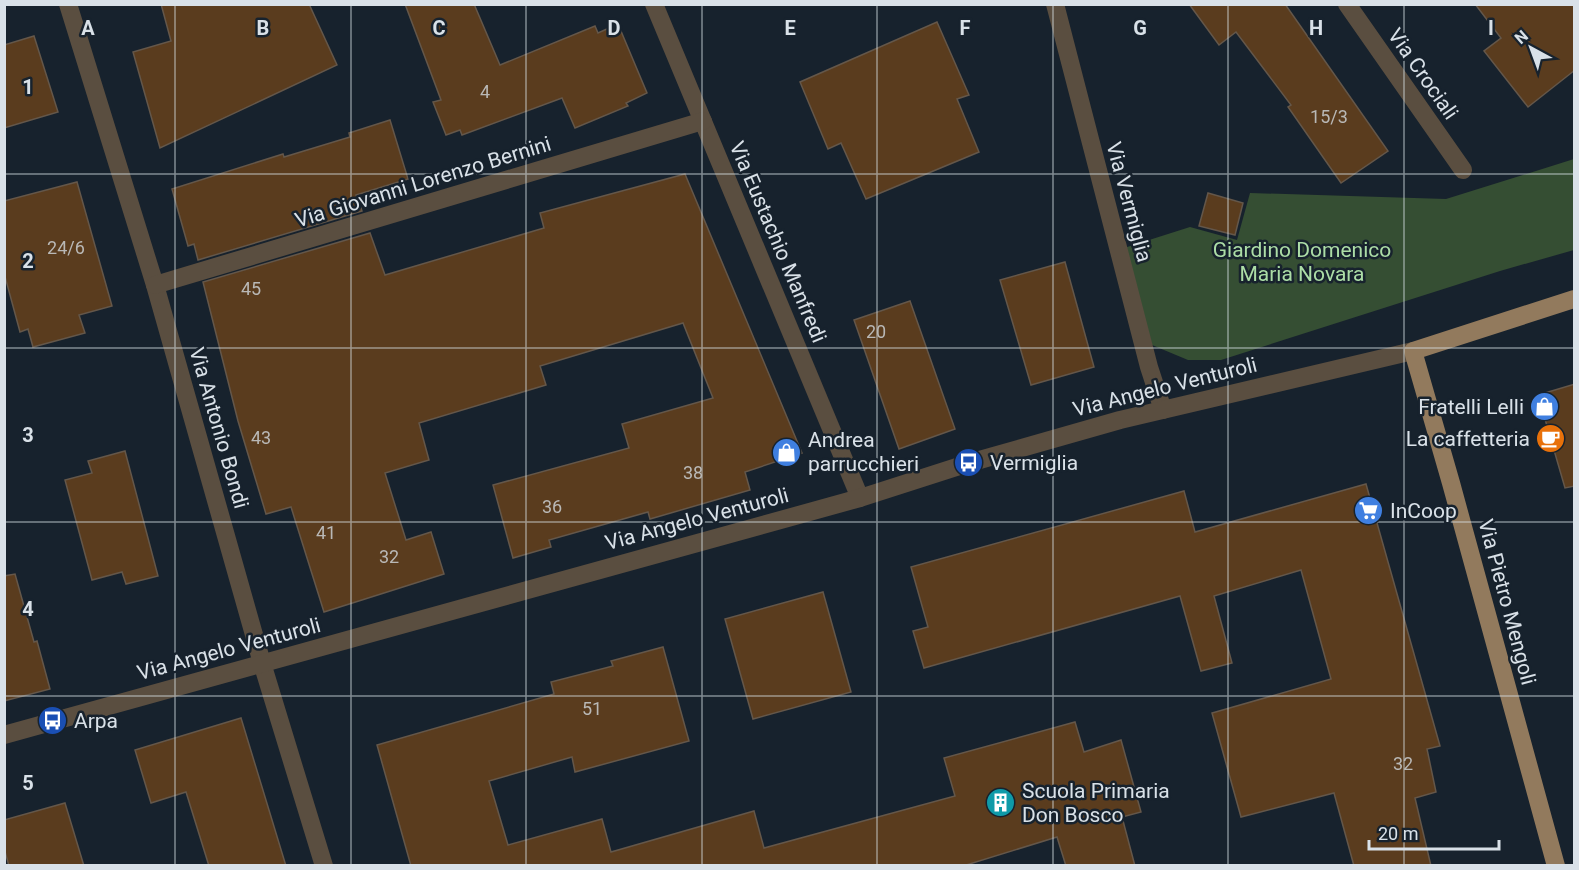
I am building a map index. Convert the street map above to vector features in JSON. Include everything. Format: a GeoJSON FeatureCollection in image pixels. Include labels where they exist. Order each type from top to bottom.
{"type":"FeatureCollection","features":[{"type":"Feature","properties":{"kind":"main road","name":"Via Angelo Venturoli"},"geometry":{"type":"LineString","coordinates":[[1413,351],[1575,299]]}},
{"type":"Feature","properties":{"kind":"main road","name":"Via Pietro Mengoli"},"geometry":{"type":"LineString","coordinates":[[1413,351],[1556,866]]}},
{"type":"Feature","properties":{"kind":"street","name":"Via Antonio Bondi"},"geometry":{"type":"LineString","coordinates":[[69,4],[155,285],[262,663],[324,866]]}},
{"type":"Feature","properties":{"kind":"street","name":"Via Eustachio Manfredi"},"geometry":{"type":"LineString","coordinates":[[654,4],[860,498]]}},
{"type":"Feature","properties":{"kind":"street","name":"Via Vermiglia"},"geometry":{"type":"LineString","coordinates":[[1055,4],[1149,367],[1163,410]]}},
{"type":"Feature","properties":{"kind":"street","name":"Via Crociali"},"geometry":{"type":"LineString","coordinates":[[1347,4],[1463,170]]}},
{"type":"Feature","properties":{"kind":"street","name":"Via Giovanni Lorenzo Bernini"},"geometry":{"type":"LineString","coordinates":[[155,285],[703,121]]}},
{"type":"Feature","properties":{"kind":"street","name":"Via Angelo Venturoli"},"geometry":{"type":"LineString","coordinates":[[4,735],[860,498],[990,457],[1120,420],[1413,351]]}},
{"type":"Feature","properties":{"kind":"green space","name":"Giardino Domenico Maria Novara"},"geometry":{"type":"Polygon","coordinates":[[[1574,159],[1574,250],[1500,271],[1221,360],[1188,360],[1152,345],[1124,248],[1190,227],[1237,240],[1250,193],[1446,199],[1574,159]]]}},
{"type":"Feature","properties":{"kind":"building"},"geometry":{"type":"Polygon","coordinates":[[[161,4],[309,4],[337,65],[160,148],[133,52],[171,41],[161,4]]]}},
{"type":"Feature","properties":{"kind":"building"},"geometry":{"type":"Polygon","coordinates":[[[405,4],[474,4],[500,65],[595,26],[598,33],[618,24],[647,93],[626,103],[628,106],[575,128],[562,98],[462,135],[460,130],[446,135],[433,102],[441,100],[405,4]]]}},
{"type":"Feature","properties":{"kind":"building"},"geometry":{"type":"Polygon","coordinates":[[[1189,4],[1285,4],[1388,151],[1341,183],[1288,107],[1291,105],[1236,32],[1219,45],[1189,4]]]}},
{"type":"Feature","properties":{"kind":"building"},"geometry":{"type":"Polygon","coordinates":[[[1475,4],[1575,4],[1575,70],[1528,107],[1484,51],[1501,38],[1475,4]]]}},
{"type":"Feature","properties":{"kind":"building"},"geometry":{"type":"Polygon","coordinates":[[[937,22],[969,95],[957,99],[979,152],[866,199],[841,143],[828,149],[800,82],[937,22]]]}},
{"type":"Feature","properties":{"kind":"building"},"geometry":{"type":"Polygon","coordinates":[[[34,36],[58,112],[4,128],[4,45],[34,36]]]}},
{"type":"Feature","properties":{"kind":"building"},"geometry":{"type":"Polygon","coordinates":[[[390,120],[408,179],[356,195],[362,211],[198,260],[194,244],[188,246],[172,189],[283,154],[284,157],[350,137],[349,133],[390,120]]]}},
{"type":"Feature","properties":{"kind":"building"},"geometry":{"type":"Polygon","coordinates":[[[685,174],[802,453],[745,472],[750,490],[650,519],[648,512],[549,540],[551,547],[513,558],[493,485],[629,448],[622,424],[713,398],[683,323],[540,366],[546,385],[419,423],[429,460],[385,473],[406,540],[431,532],[444,574],[324,612],[291,507],[266,514],[238,421],[203,282],[370,233],[385,275],[544,228],[540,213],[685,174]]]}},
{"type":"Feature","properties":{"kind":"building"},"geometry":{"type":"Polygon","coordinates":[[[77,182],[112,306],[79,315],[85,333],[33,347],[28,329],[20,332],[4,273],[4,201],[77,182]]]}},
{"type":"Feature","properties":{"kind":"building"},"geometry":{"type":"Polygon","coordinates":[[[1208,193],[1243,203],[1235,235],[1199,226],[1208,193]]]}},
{"type":"Feature","properties":{"kind":"building"},"geometry":{"type":"Polygon","coordinates":[[[1065,262],[1094,367],[1031,385],[1000,280],[1065,262]]]}},
{"type":"Feature","properties":{"kind":"building"},"geometry":{"type":"Polygon","coordinates":[[[910,301],[955,429],[899,449],[854,320],[910,301]]]}},
{"type":"Feature","properties":{"kind":"building"},"geometry":{"type":"Polygon","coordinates":[[[1575,384],[1575,486],[1565,488],[1538,395],[1575,384]]]}},
{"type":"Feature","properties":{"kind":"building"},"geometry":{"type":"Polygon","coordinates":[[[125,451],[158,576],[126,584],[122,572],[92,580],[65,480],[92,473],[88,461],[125,451]]]}},
{"type":"Feature","properties":{"kind":"building"},"geometry":{"type":"Polygon","coordinates":[[[1366,484],[1440,746],[1427,749],[1436,792],[1415,798],[1431,866],[1354,866],[1334,793],[1241,817],[1212,713],[1331,679],[1301,570],[1214,596],[1232,663],[1201,671],[1180,596],[924,668],[913,631],[928,627],[911,567],[1184,491],[1195,532],[1366,484]]]}},
{"type":"Feature","properties":{"kind":"building"},"geometry":{"type":"Polygon","coordinates":[[[15,574],[50,689],[4,701],[4,576],[15,574]]]}},
{"type":"Feature","properties":{"kind":"building"},"geometry":{"type":"Polygon","coordinates":[[[823,592],[851,692],[753,719],[725,619],[823,592]]]}},
{"type":"Feature","properties":{"kind":"building"},"geometry":{"type":"Polygon","coordinates":[[[663,647],[689,741],[575,772],[572,757],[489,781],[508,845],[602,819],[611,852],[754,811],[764,848],[955,796],[944,758],[1075,722],[1084,752],[1121,740],[1141,812],[1122,817],[1135,866],[1066,866],[1057,837],[963,866],[411,866],[377,745],[554,694],[551,682],[613,666],[611,661],[663,647]]]}},
{"type":"Feature","properties":{"kind":"building"},"geometry":{"type":"Polygon","coordinates":[[[241,718],[286,866],[209,866],[186,792],[151,803],[135,750],[241,718]]]}},
{"type":"Feature","properties":{"kind":"building"},"geometry":{"type":"Polygon","coordinates":[[[65,803],[84,866],[9,866],[4,848],[4,820],[65,803]]]}},
{"type":"Feature","properties":{"kind":"place","name":"Fratelli Lelli"},"geometry":{"type":"Point","coordinates":[1545,407]}},
{"type":"Feature","properties":{"kind":"place","name":"La caffetteria"},"geometry":{"type":"Point","coordinates":[1551,439]}},
{"type":"Feature","properties":{"kind":"place","name":"Andrea parrucchieri"},"geometry":{"type":"Point","coordinates":[787,452]}},
{"type":"Feature","properties":{"kind":"place","name":"Vermiglia"},"geometry":{"type":"Point","coordinates":[969,463]}},
{"type":"Feature","properties":{"kind":"place","name":"InCoop"},"geometry":{"type":"Point","coordinates":[1369,511]}},
{"type":"Feature","properties":{"kind":"place","name":"Arpa"},"geometry":{"type":"Point","coordinates":[53,721]}},
{"type":"Feature","properties":{"kind":"place","name":"Scuola Primaria Don Bosco"},"geometry":{"type":"Point","coordinates":[1001,803]}}]}
